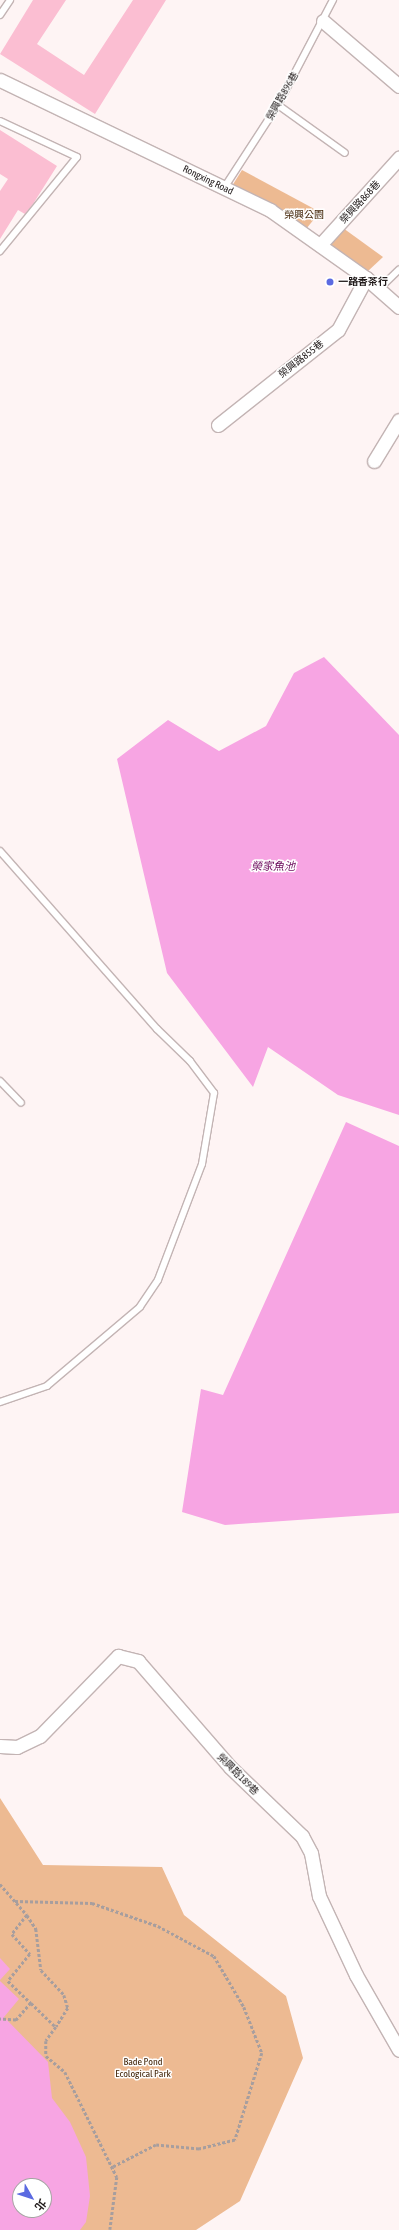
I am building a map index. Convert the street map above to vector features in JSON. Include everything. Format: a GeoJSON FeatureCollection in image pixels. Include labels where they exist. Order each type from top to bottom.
{"type":"FeatureCollection","features":[{"type":"Feature","properties":{"kind":"street"},"geometry":{"type":"LineString","coordinates":[[323,21],[399,86]]}},
{"type":"Feature","properties":{"kind":"street","name":"Rongxing Road"},"geometry":{"type":"LineString","coordinates":[[0,80],[270,210],[366,278],[399,307]]}},
{"type":"Feature","properties":{"kind":"street","name":"榮興路868巷"},"geometry":{"type":"LineString","coordinates":[[320,245],[399,158]]}},
{"type":"Feature","properties":{"kind":"street","name":"榮興路855巷"},"geometry":{"type":"LineString","coordinates":[[218,424],[338,330],[366,278]]}},
{"type":"Feature","properties":{"kind":"street"},"geometry":{"type":"LineString","coordinates":[[374,462],[399,420]]}},
{"type":"Feature","properties":{"kind":"street","name":"榮興路189巷"},"geometry":{"type":"LineString","coordinates":[[0,1746],[17,1747],[40,1736],[118,1656],[138,1661],[230,1767],[302,1836],[311,1853],[319,1896],[356,1975],[399,2050]]}},
{"type":"Feature","properties":{"kind":"lane"},"geometry":{"type":"LineString","coordinates":[[0,15],[10,0]]}},
{"type":"Feature","properties":{"kind":"lane","name":"榮興路896巷"},"geometry":{"type":"LineString","coordinates":[[224,188],[278,105],[333,0]]}},
{"type":"Feature","properties":{"kind":"lane"},"geometry":{"type":"LineString","coordinates":[[278,105],[345,153]]}},
{"type":"Feature","properties":{"kind":"lane"},"geometry":{"type":"LineString","coordinates":[[0,122],[77,157],[0,251]]}},
{"type":"Feature","properties":{"kind":"lane"},"geometry":{"type":"LineString","coordinates":[[379,289],[399,270]]}},
{"type":"Feature","properties":{"kind":"lane"},"geometry":{"type":"LineString","coordinates":[[0,851],[157,1029],[190,1061],[214,1093],[202,1164],[158,1280],[140,1307],[47,1386],[0,1402]]}},
{"type":"Feature","properties":{"kind":"lane"},"geometry":{"type":"LineString","coordinates":[[0,1080],[21,1103]]}},
{"type":"Feature","properties":{"kind":"path"},"geometry":{"type":"LineString","coordinates":[[0,1884],[28,1915],[36,1929],[40,1970],[66,2002],[68,2008],[46,2042],[46,2056],[65,2072],[118,2177],[110,2230]]}},
{"type":"Feature","properties":{"kind":"path"},"geometry":{"type":"LineString","coordinates":[[15,1901],[92,1903],[158,1926],[214,1956],[244,2007],[262,2053],[235,2140],[199,2149],[156,2145],[113,2167]]}},
{"type":"Feature","properties":{"kind":"path"},"geometry":{"type":"LineString","coordinates":[[28,1915],[12,1934],[30,1954],[8,1981],[56,2027]]}},
{"type":"Feature","properties":{"kind":"path"},"geometry":{"type":"LineString","coordinates":[[0,2019],[16,2020],[31,2003]]}},
{"type":"Feature","properties":{"kind":"green space","name":"榮興公園"},"geometry":{"type":"Polygon","coordinates":[[[242,170],[320,212],[306,229],[232,186],[242,170]]]}},
{"type":"Feature","properties":{"kind":"green space","name":"榮興公園"},"geometry":{"type":"Polygon","coordinates":[[[343,228],[383,257],[367,272],[327,244],[343,228]]]}},
{"type":"Feature","properties":{"kind":"green space","name":"Bade Pond Ecological Park"},"geometry":{"type":"Polygon","coordinates":[[[0,1798],[43,1865],[162,1867],[184,1915],[286,1996],[303,2058],[240,2201],[196,2230],[0,2230],[0,1798]]]}},
{"type":"Feature","properties":{"kind":"water","name":"榮家魚池"},"geometry":{"type":"Polygon","coordinates":[[[324,657],[399,735],[399,1115],[338,1095],[268,1047],[253,1087],[167,973],[117,759],[168,720],[219,751],[266,726],[294,673],[324,657]]]}},
{"type":"Feature","properties":{"kind":"water"},"geometry":{"type":"Polygon","coordinates":[[[346,1122],[399,1146],[399,1513],[225,1525],[182,1512],[201,1389],[223,1395],[346,1122]]]}},
{"type":"Feature","properties":{"kind":"water"},"geometry":{"type":"Polygon","coordinates":[[[0,1958],[10,1969],[0,1980],[0,1958]]]}},
{"type":"Feature","properties":{"kind":"water"},"geometry":{"type":"Polygon","coordinates":[[[0,1981],[19,1999],[4,2017],[48,2062],[52,2098],[70,2122],[86,2157],[90,2196],[86,2222],[80,2230],[0,2230],[0,1981]]]}},
{"type":"Feature","properties":{"kind":"building"},"geometry":{"type":"Polygon","coordinates":[[[33,0],[66,0],[37,44],[84,75],[133,0],[166,0],[95,114],[0,54],[33,0]]]}},
{"type":"Feature","properties":{"kind":"building"},"geometry":{"type":"Polygon","coordinates":[[[0,130],[57,166],[33,204],[25,214],[18,210],[0,239],[0,191],[8,179],[0,174],[0,130]]]}},
{"type":"Feature","properties":{"kind":"place","name":"一路香茶行"},"geometry":{"type":"Point","coordinates":[330,282]}}]}
